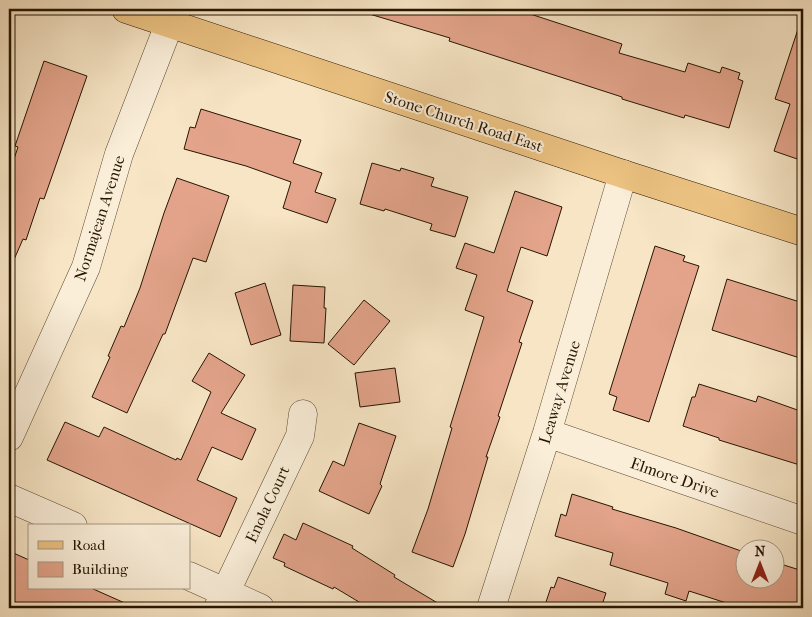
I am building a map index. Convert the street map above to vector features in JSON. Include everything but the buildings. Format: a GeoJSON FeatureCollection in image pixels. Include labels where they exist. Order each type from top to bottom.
{"type":"FeatureCollection","features":[{"type":"Feature","properties":{"kind":"main road","name":"Stone Church Road East"},"geometry":{"type":"LineString","coordinates":[[126,9],[173,16],[623,174],[803,232]]}},
{"type":"Feature","properties":{"kind":"street","name":"Normajean Avenue"},"geometry":{"type":"LineString","coordinates":[[9,437],[86,267],[118,154],[173,16]]}},
{"type":"Feature","properties":{"kind":"street","name":"Leaway Avenue"},"geometry":{"type":"LineString","coordinates":[[491,608],[548,433],[623,174]]}},
{"type":"Feature","properties":{"kind":"street","name":"Enola Court"},"geometry":{"type":"LineString","coordinates":[[222,600],[300,436],[303,414]]}},
{"type":"Feature","properties":{"kind":"street","name":"Elmore Drive"},"geometry":{"type":"LineString","coordinates":[[548,433],[803,521]]}},
{"type":"Feature","properties":{"kind":"street"},"geometry":{"type":"LineString","coordinates":[[9,498],[68,524]]}},
{"type":"Feature","properties":{"kind":"street"},"geometry":{"type":"LineString","coordinates":[[190,577],[222,600],[260,608]]}}]}
